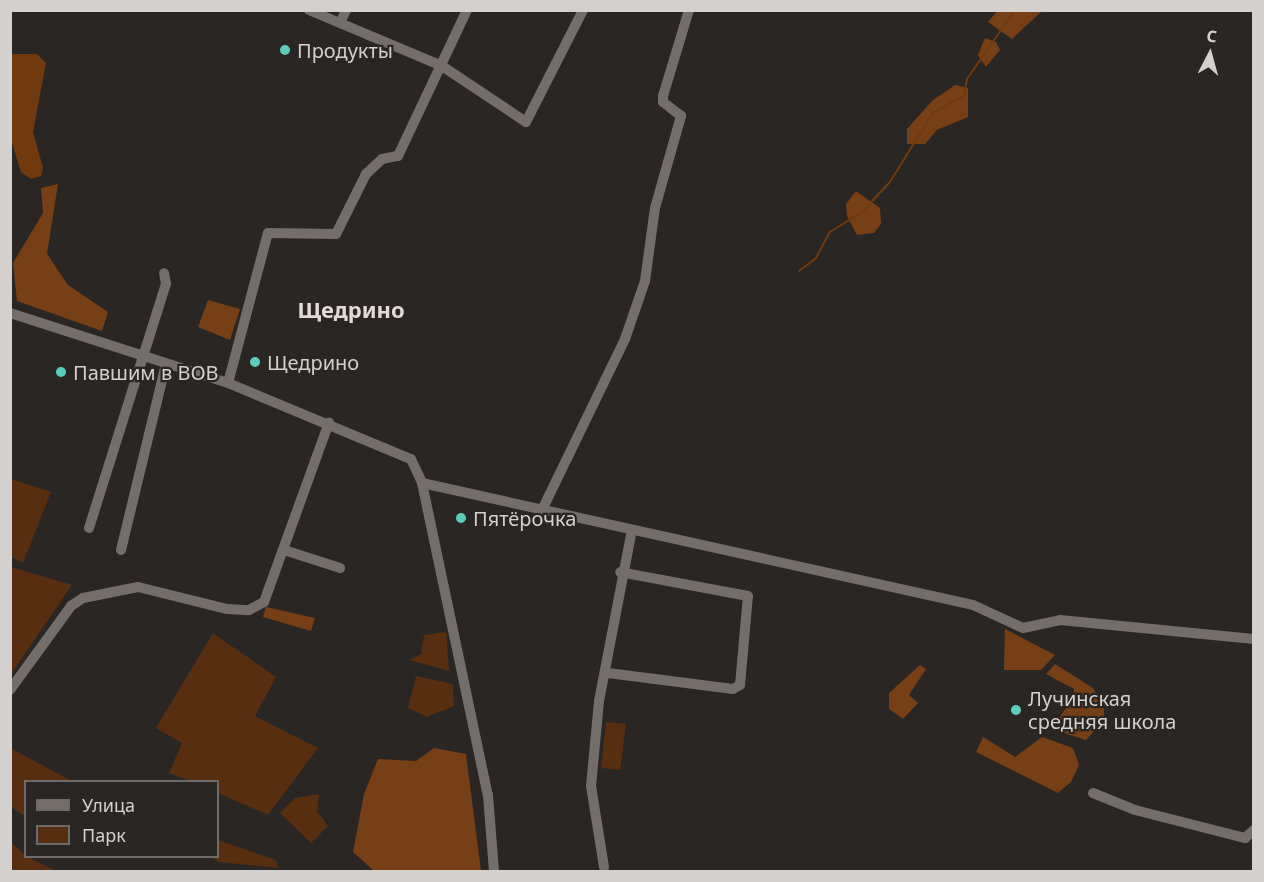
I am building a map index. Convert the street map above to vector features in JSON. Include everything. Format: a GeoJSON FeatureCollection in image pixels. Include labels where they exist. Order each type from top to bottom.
{"type":"FeatureCollection","features":[{"type":"Feature","properties":{"kind":"street"},"geometry":{"type":"LineString","coordinates":[[309,10],[442,66],[526,122],[583,10]]}},
{"type":"Feature","properties":{"kind":"street"},"geometry":{"type":"LineString","coordinates":[[340,23],[345,10]]}},
{"type":"Feature","properties":{"kind":"street"},"geometry":{"type":"LineString","coordinates":[[228,383],[268,233],[336,234],[366,174],[382,159],[398,156],[467,10]]}},
{"type":"Feature","properties":{"kind":"street"},"geometry":{"type":"LineString","coordinates":[[542,510],[625,339],[645,281],[654,214],[681,116],[663,102],[663,96],[689,10]]}},
{"type":"Feature","properties":{"kind":"street"},"geometry":{"type":"LineString","coordinates":[[89,528],[141,356],[166,284],[164,273]]}},
{"type":"Feature","properties":{"kind":"street"},"geometry":{"type":"LineString","coordinates":[[10,313],[228,383],[329,422],[402,454],[422,483],[488,795],[494,872]]}},
{"type":"Feature","properties":{"kind":"street"},"geometry":{"type":"LineString","coordinates":[[122,550],[166,364]]}},
{"type":"Feature","properties":{"kind":"street"},"geometry":{"type":"LineString","coordinates":[[10,690],[60,621],[84,598],[127,587],[226,609],[249,610],[264,602],[329,422]]}},
{"type":"Feature","properties":{"kind":"street"},"geometry":{"type":"LineString","coordinates":[[422,483],[973,605],[1023,628],[1060,620],[1254,639]]}},
{"type":"Feature","properties":{"kind":"street"},"geometry":{"type":"LineString","coordinates":[[604,867],[591,786],[599,701],[608,673],[620,572],[632,530]]}},
{"type":"Feature","properties":{"kind":"street"},"geometry":{"type":"LineString","coordinates":[[284,550],[340,568]]}},
{"type":"Feature","properties":{"kind":"street"},"geometry":{"type":"LineString","coordinates":[[608,673],[733,689],[740,685],[748,596],[620,572]]}},
{"type":"Feature","properties":{"kind":"street"},"geometry":{"type":"LineString","coordinates":[[1093,793],[1135,810],[1245,838],[1254,830]]}},
{"type":"Feature","properties":{"kind":"green space"},"geometry":{"type":"Polygon","coordinates":[[[11,479],[51,492],[23,563],[11,557],[11,479]]]}},
{"type":"Feature","properties":{"kind":"green space"},"geometry":{"type":"Polygon","coordinates":[[[10,567],[72,585],[11,674],[10,567]]]}},
{"type":"Feature","properties":{"kind":"green space"},"geometry":{"type":"Polygon","coordinates":[[[446,632],[449,671],[409,660],[421,654],[424,635],[446,632]]]}},
{"type":"Feature","properties":{"kind":"green space"},"geometry":{"type":"Polygon","coordinates":[[[213,633],[276,677],[255,716],[318,748],[268,815],[219,793],[219,780],[187,780],[169,773],[182,743],[156,728],[213,633]]]}},
{"type":"Feature","properties":{"kind":"green space"},"geometry":{"type":"Polygon","coordinates":[[[416,676],[453,684],[454,706],[427,717],[408,708],[416,676]]]}},
{"type":"Feature","properties":{"kind":"green space"},"geometry":{"type":"Polygon","coordinates":[[[606,722],[626,724],[620,770],[601,768],[606,722]]]}},
{"type":"Feature","properties":{"kind":"green space"},"geometry":{"type":"Polygon","coordinates":[[[10,748],[70,780],[24,780],[24,815],[11,807],[10,748]]]}},
{"type":"Feature","properties":{"kind":"green space"},"geometry":{"type":"Polygon","coordinates":[[[319,794],[317,811],[328,826],[311,843],[280,813],[295,798],[319,794]]]}},
{"type":"Feature","properties":{"kind":"green space"},"geometry":{"type":"Polygon","coordinates":[[[219,840],[276,860],[278,868],[218,862],[213,858],[219,858],[219,840]]]}},
{"type":"Feature","properties":{"kind":"green space"},"geometry":{"type":"Polygon","coordinates":[[[11,842],[24,854],[24,858],[30,858],[56,871],[11,871],[11,842]]]}},
{"type":"Feature","properties":{"kind":"shaded area"},"geometry":{"type":"Polygon","coordinates":[[[998,10],[1042,11],[1012,39],[988,22],[998,10]]]}},
{"type":"Feature","properties":{"kind":"shaded area"},"geometry":{"type":"Polygon","coordinates":[[[985,38],[996,42],[1000,50],[986,67],[978,55],[985,38]]]}},
{"type":"Feature","properties":{"kind":"shaded area"},"geometry":{"type":"Polygon","coordinates":[[[10,54],[37,54],[46,63],[33,132],[43,168],[41,176],[31,179],[21,172],[11,140],[10,54]]]}},
{"type":"Feature","properties":{"kind":"shaded area"},"geometry":{"type":"Polygon","coordinates":[[[955,85],[968,88],[968,117],[937,130],[925,144],[907,144],[907,129],[933,100],[955,85]]]}},
{"type":"Feature","properties":{"kind":"shaded area"},"geometry":{"type":"Polygon","coordinates":[[[58,184],[47,254],[68,285],[108,312],[102,331],[17,301],[13,263],[43,213],[41,188],[58,184]]]}},
{"type":"Feature","properties":{"kind":"shaded area"},"geometry":{"type":"Polygon","coordinates":[[[856,191],[880,208],[881,224],[874,233],[857,235],[847,216],[846,204],[856,191]]]}},
{"type":"Feature","properties":{"kind":"shaded area"},"geometry":{"type":"Polygon","coordinates":[[[208,300],[240,309],[230,340],[198,327],[208,300]]]}},
{"type":"Feature","properties":{"kind":"shaded area"},"geometry":{"type":"Polygon","coordinates":[[[266,607],[315,618],[311,631],[263,617],[266,607]]]}},
{"type":"Feature","properties":{"kind":"shaded area"},"geometry":{"type":"Polygon","coordinates":[[[1005,629],[1055,655],[1041,670],[1004,670],[1005,629]]]}},
{"type":"Feature","properties":{"kind":"shaded area"},"geometry":{"type":"Polygon","coordinates":[[[1055,664],[1093,688],[1104,707],[1104,720],[1086,740],[1051,729],[1074,697],[1074,689],[1046,674],[1055,664]]]}},
{"type":"Feature","properties":{"kind":"shaded area"},"geometry":{"type":"Polygon","coordinates":[[[920,665],[926,669],[909,695],[918,703],[903,719],[889,709],[889,693],[920,665]]]}},
{"type":"Feature","properties":{"kind":"shaded area"},"geometry":{"type":"Polygon","coordinates":[[[983,737],[1015,757],[1042,737],[1073,748],[1079,765],[1071,782],[1058,793],[976,752],[983,737]]]}},
{"type":"Feature","properties":{"kind":"shaded area"},"geometry":{"type":"Polygon","coordinates":[[[434,748],[466,754],[481,871],[374,871],[353,852],[364,794],[378,759],[416,761],[434,748]]]}},
{"type":"Feature","properties":{"kind":"waterway"},"geometry":{"type":"LineString","coordinates":[[799,271],[816,258],[830,232],[862,212],[890,182],[933,113],[964,96],[967,79],[1015,10]]}},
{"type":"Feature","properties":{"kind":"place","name":"Продукты"},"geometry":{"type":"Point","coordinates":[285,50]}},
{"type":"Feature","properties":{"kind":"place","name":"Щедрино"},"geometry":{"type":"Point","coordinates":[255,362]}},
{"type":"Feature","properties":{"kind":"place","name":"Павшим в ВОВ"},"geometry":{"type":"Point","coordinates":[61,372]}},
{"type":"Feature","properties":{"kind":"place","name":"Пятёрочка"},"geometry":{"type":"Point","coordinates":[461,518]}},
{"type":"Feature","properties":{"kind":"place","name":"Лучинская средняя школа"},"geometry":{"type":"Point","coordinates":[1016,710]}},
{"type":"Feature","properties":{"kind":"district","name":"Щедрино"},"geometry":{"type":"Point","coordinates":[351,310]}}]}
